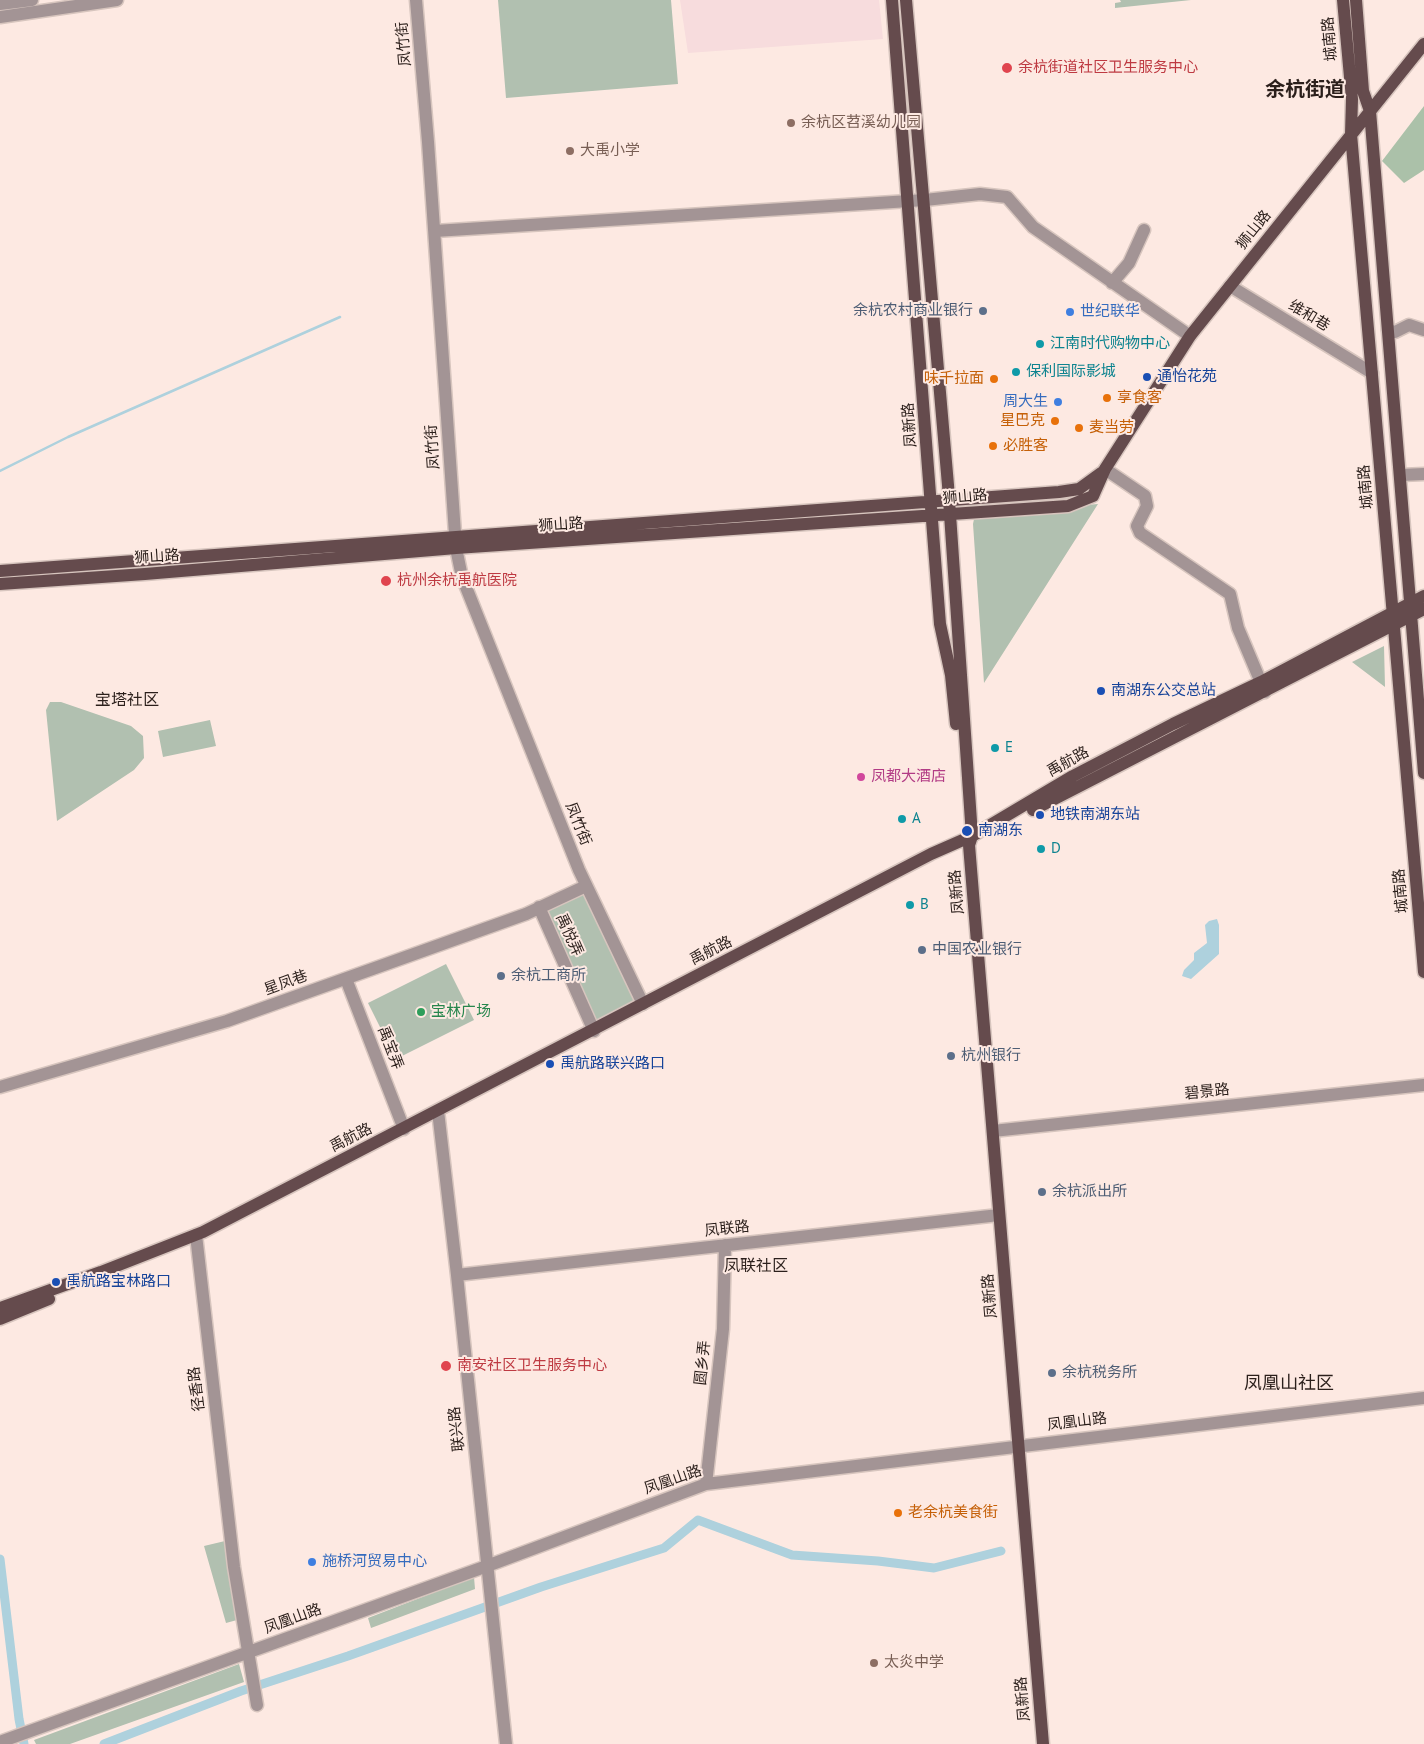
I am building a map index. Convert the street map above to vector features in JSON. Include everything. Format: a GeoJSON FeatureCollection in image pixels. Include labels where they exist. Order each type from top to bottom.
{"type":"FeatureCollection","features":[{"type":"Feature","properties":{"kind":"main road","name":"凤新路"},"geometry":{"type":"LineString","coordinates":[[892,0],[909,201],[940,624],[951,675],[969,840]]}},
{"type":"Feature","properties":{"kind":"main road","name":"凤新路"},"geometry":{"type":"LineString","coordinates":[[906,0],[925,200],[949,500],[969,840],[1042,1744]]}},
{"type":"Feature","properties":{"kind":"main road","name":"城南路"},"geometry":{"type":"LineString","coordinates":[[1343,0],[1352,98],[1351,134],[1424,972]]}},
{"type":"Feature","properties":{"kind":"main road","name":"城南路"},"geometry":{"type":"LineString","coordinates":[[1356,0],[1363,91],[1370,111],[1424,773]]}},
{"type":"Feature","properties":{"kind":"main road","name":"狮山路"},"geometry":{"type":"LineString","coordinates":[[0,571],[456,542],[932,516],[1068,506],[1093,496],[1105,469],[1190,336],[1424,44]]}},
{"type":"Feature","properties":{"kind":"main road","name":"狮山路"},"geometry":{"type":"LineString","coordinates":[[0,584],[145,574],[456,542],[1079,489],[1094,480],[1105,469]]}},
{"type":"Feature","properties":{"kind":"main road","name":"禹航路"},"geometry":{"type":"LineString","coordinates":[[0,1319],[196,1238],[646,1009],[969,840],[1037,807],[1410,610],[1424,596]]}},
{"type":"Feature","properties":{"kind":"main road","name":"禹航路"},"geometry":{"type":"LineString","coordinates":[[1410,610],[1424,609]]}},
{"type":"Feature","properties":{"kind":"main road","name":"禹航路"},"geometry":{"type":"LineString","coordinates":[[0,1308],[196,1238],[404,1129],[438,1115],[643,1004],[931,854],[969,840]]}},
{"type":"Feature","properties":{"kind":"street"},"geometry":{"type":"LineString","coordinates":[[0,4],[32,0]]}},
{"type":"Feature","properties":{"kind":"street"},"geometry":{"type":"LineString","coordinates":[[0,17],[117,0]]}},
{"type":"Feature","properties":{"kind":"street","name":"凤竹街"},"geometry":{"type":"LineString","coordinates":[[416,0],[435,231],[456,542],[462,577],[579,870],[584,890],[643,1004]]}},
{"type":"Feature","properties":{"kind":"street"},"geometry":{"type":"LineString","coordinates":[[435,231],[925,200],[980,194],[1007,197],[1033,227],[1190,336]]}},
{"type":"Feature","properties":{"kind":"street"},"geometry":{"type":"LineString","coordinates":[[1112,283],[1129,263],[1144,230]]}},
{"type":"Feature","properties":{"kind":"street","name":"维和巷"},"geometry":{"type":"LineString","coordinates":[[1230,286],[1372,373]]}},
{"type":"Feature","properties":{"kind":"street"},"geometry":{"type":"LineString","coordinates":[[1388,330],[1395,332],[1409,324],[1424,330]]}},
{"type":"Feature","properties":{"kind":"street"},"geometry":{"type":"LineString","coordinates":[[1105,469],[1145,496],[1147,506],[1137,526],[1140,533],[1230,594],[1238,628],[1263,687]]}},
{"type":"Feature","properties":{"kind":"street"},"geometry":{"type":"LineString","coordinates":[[1401,475],[1424,474]]}},
{"type":"Feature","properties":{"kind":"street","name":"星凤巷"},"geometry":{"type":"LineString","coordinates":[[0,1087],[227,1022],[584,890]]}},
{"type":"Feature","properties":{"kind":"street","name":"禹悦弄"},"geometry":{"type":"LineString","coordinates":[[540,907],[594,1031]]}},
{"type":"Feature","properties":{"kind":"street","name":"禹宝弄"},"geometry":{"type":"LineString","coordinates":[[346,979],[404,1129]]}},
{"type":"Feature","properties":{"kind":"street","name":"碧景路"},"geometry":{"type":"LineString","coordinates":[[993,1131],[1424,1085]]}},
{"type":"Feature","properties":{"kind":"street","name":"联兴路"},"geometry":{"type":"LineString","coordinates":[[438,1115],[457,1275],[506,1744]]}},
{"type":"Feature","properties":{"kind":"street","name":"凤联路"},"geometry":{"type":"LineString","coordinates":[[457,1275],[999,1215]]}},
{"type":"Feature","properties":{"kind":"street","name":"径香路"},"geometry":{"type":"LineString","coordinates":[[196,1238],[231,1539],[247,1653],[256,1701]]}},
{"type":"Feature","properties":{"kind":"street","name":"圆乡弄"},"geometry":{"type":"LineString","coordinates":[[706,1484],[723,1329],[725,1245]]}},
{"type":"Feature","properties":{"kind":"street","name":"凤凰山路"},"geometry":{"type":"LineString","coordinates":[[0,1742],[487,1566],[706,1484],[1018,1445],[1424,1398]]}},
{"type":"Feature","properties":{"kind":"shaded area"},"geometry":{"type":"Polygon","coordinates":[[[680,0],[879,0],[883,39],[688,53],[680,0]]]}},
{"type":"Feature","properties":{"kind":"green space"},"geometry":{"type":"Polygon","coordinates":[[[498,0],[671,0],[678,84],[506,98],[498,0]]]}},
{"type":"Feature","properties":{"kind":"green space"},"geometry":{"type":"Polygon","coordinates":[[[1120,0],[1191,0],[1115,8],[1115,3],[1121,2],[1120,0]]]}},
{"type":"Feature","properties":{"kind":"green space"},"geometry":{"type":"Polygon","coordinates":[[[1424,106],[1424,170],[1404,183],[1382,161],[1424,106]]]}},
{"type":"Feature","properties":{"kind":"green space"},"geometry":{"type":"Polygon","coordinates":[[[1098,504],[984,683],[973,524],[975,514],[1098,504]]]}},
{"type":"Feature","properties":{"kind":"green space"},"geometry":{"type":"Polygon","coordinates":[[[1384,646],[1385,687],[1352,662],[1384,646]]]}},
{"type":"Feature","properties":{"kind":"green space"},"geometry":{"type":"Polygon","coordinates":[[[50,702],[61,702],[131,726],[143,736],[144,758],[134,770],[57,821],[46,710],[50,702]]]}},
{"type":"Feature","properties":{"kind":"green space"},"geometry":{"type":"Polygon","coordinates":[[[210,720],[216,746],[163,757],[158,731],[210,720]]]}},
{"type":"Feature","properties":{"kind":"green space"},"geometry":{"type":"Polygon","coordinates":[[[583,887],[638,1002],[595,1027],[546,909],[583,887]]]}},
{"type":"Feature","properties":{"kind":"green space","name":"宝林广场"},"geometry":{"type":"Polygon","coordinates":[[[446,964],[474,1020],[396,1059],[368,1003],[446,964]]]}},
{"type":"Feature","properties":{"kind":"green space"},"geometry":{"type":"Polygon","coordinates":[[[225,1541],[237,1620],[226,1623],[204,1546],[225,1541]]]}},
{"type":"Feature","properties":{"kind":"green space"},"geometry":{"type":"Polygon","coordinates":[[[474,1577],[475,1589],[371,1628],[368,1618],[474,1577]]]}},
{"type":"Feature","properties":{"kind":"green space"},"geometry":{"type":"Polygon","coordinates":[[[239,1664],[244,1682],[70,1744],[36,1744],[34,1740],[239,1664]]]}},
{"type":"Feature","properties":{"kind":"water"},"geometry":{"type":"Polygon","coordinates":[[[1217,919],[1219,925],[1219,954],[1191,979],[1182,976],[1184,970],[1194,960],[1194,953],[1207,943],[1205,925],[1209,921],[1217,919]]]}},
{"type":"Feature","properties":{"kind":"waterway"},"geometry":{"type":"LineString","coordinates":[[0,471],[68,437],[340,317]]}},
{"type":"Feature","properties":{"kind":"waterway"},"geometry":{"type":"LineString","coordinates":[[104,1744],[241,1691],[348,1656],[541,1587],[664,1548],[698,1520],[792,1555],[878,1561],[934,1568],[1001,1551]]}},
{"type":"Feature","properties":{"kind":"waterway"},"geometry":{"type":"LineString","coordinates":[[0,1559],[19,1719],[24,1744]]}},
{"type":"Feature","properties":{"kind":"place","name":"余杭街道社区卫生服务中心"},"geometry":{"type":"Point","coordinates":[1007,68]}},
{"type":"Feature","properties":{"kind":"place","name":"余杭区苕溪幼儿园"},"geometry":{"type":"Point","coordinates":[791,123]}},
{"type":"Feature","properties":{"kind":"place","name":"大禹小学"},"geometry":{"type":"Point","coordinates":[570,151]}},
{"type":"Feature","properties":{"kind":"place","name":"余杭农村商业银行"},"geometry":{"type":"Point","coordinates":[983,311]}},
{"type":"Feature","properties":{"kind":"place","name":"世纪联华"},"geometry":{"type":"Point","coordinates":[1070,312]}},
{"type":"Feature","properties":{"kind":"place","name":"江南时代购物中心"},"geometry":{"type":"Point","coordinates":[1040,344]}},
{"type":"Feature","properties":{"kind":"place","name":"保利国际影城"},"geometry":{"type":"Point","coordinates":[1016,372]}},
{"type":"Feature","properties":{"kind":"place","name":"通怡花苑"},"geometry":{"type":"Point","coordinates":[1147,377]}},
{"type":"Feature","properties":{"kind":"place","name":"味千拉面"},"geometry":{"type":"Point","coordinates":[994,379]}},
{"type":"Feature","properties":{"kind":"place","name":"享食客"},"geometry":{"type":"Point","coordinates":[1107,398]}},
{"type":"Feature","properties":{"kind":"place","name":"周大生"},"geometry":{"type":"Point","coordinates":[1058,402]}},
{"type":"Feature","properties":{"kind":"place","name":"星巴克"},"geometry":{"type":"Point","coordinates":[1055,421]}},
{"type":"Feature","properties":{"kind":"place","name":"麦当劳"},"geometry":{"type":"Point","coordinates":[1079,428]}},
{"type":"Feature","properties":{"kind":"place","name":"必胜客"},"geometry":{"type":"Point","coordinates":[993,446]}},
{"type":"Feature","properties":{"kind":"place","name":"杭州余杭禹航医院"},"geometry":{"type":"Point","coordinates":[386,581]}},
{"type":"Feature","properties":{"kind":"place","name":"南湖东公交总站"},"geometry":{"type":"Point","coordinates":[1101,691]}},
{"type":"Feature","properties":{"kind":"place","name":"E"},"geometry":{"type":"Point","coordinates":[995,748]}},
{"type":"Feature","properties":{"kind":"place","name":"凤都大酒店"},"geometry":{"type":"Point","coordinates":[861,777]}},
{"type":"Feature","properties":{"kind":"place","name":"地铁南湖东站"},"geometry":{"type":"Point","coordinates":[1040,815]}},
{"type":"Feature","properties":{"kind":"place","name":"A"},"geometry":{"type":"Point","coordinates":[902,819]}},
{"type":"Feature","properties":{"kind":"place","name":"南湖东"},"geometry":{"type":"Point","coordinates":[967,831]}},
{"type":"Feature","properties":{"kind":"place","name":"D"},"geometry":{"type":"Point","coordinates":[1041,849]}},
{"type":"Feature","properties":{"kind":"place","name":"B"},"geometry":{"type":"Point","coordinates":[910,905]}},
{"type":"Feature","properties":{"kind":"place","name":"中国农业银行"},"geometry":{"type":"Point","coordinates":[922,950]}},
{"type":"Feature","properties":{"kind":"place","name":"余杭工商所"},"geometry":{"type":"Point","coordinates":[501,976]}},
{"type":"Feature","properties":{"kind":"place","name":"宝林广场"},"geometry":{"type":"Point","coordinates":[421,1012]}},
{"type":"Feature","properties":{"kind":"place","name":"杭州银行"},"geometry":{"type":"Point","coordinates":[951,1056]}},
{"type":"Feature","properties":{"kind":"place","name":"禹航路联兴路口"},"geometry":{"type":"Point","coordinates":[550,1064]}},
{"type":"Feature","properties":{"kind":"place","name":"余杭派出所"},"geometry":{"type":"Point","coordinates":[1042,1192]}},
{"type":"Feature","properties":{"kind":"place","name":"禹航路宝林路口"},"geometry":{"type":"Point","coordinates":[56,1282]}},
{"type":"Feature","properties":{"kind":"place","name":"南安社区卫生服务中心"},"geometry":{"type":"Point","coordinates":[446,1366]}},
{"type":"Feature","properties":{"kind":"place","name":"余杭税务所"},"geometry":{"type":"Point","coordinates":[1052,1373]}},
{"type":"Feature","properties":{"kind":"place","name":"老余杭美食街"},"geometry":{"type":"Point","coordinates":[898,1513]}},
{"type":"Feature","properties":{"kind":"place","name":"施桥河贸易中心"},"geometry":{"type":"Point","coordinates":[312,1562]}},
{"type":"Feature","properties":{"kind":"place","name":"太炎中学"},"geometry":{"type":"Point","coordinates":[874,1663]}},
{"type":"Feature","properties":{"kind":"district","name":"余杭街道"},"geometry":{"type":"Point","coordinates":[1305,90]}},
{"type":"Feature","properties":{"kind":"district","name":"宝塔社区"},"geometry":{"type":"Point","coordinates":[127,700]}},
{"type":"Feature","properties":{"kind":"district","name":"凤联社区"},"geometry":{"type":"Point","coordinates":[756,1266]}},
{"type":"Feature","properties":{"kind":"district","name":"凤凰山社区"},"geometry":{"type":"Point","coordinates":[1289,1384]}}]}
